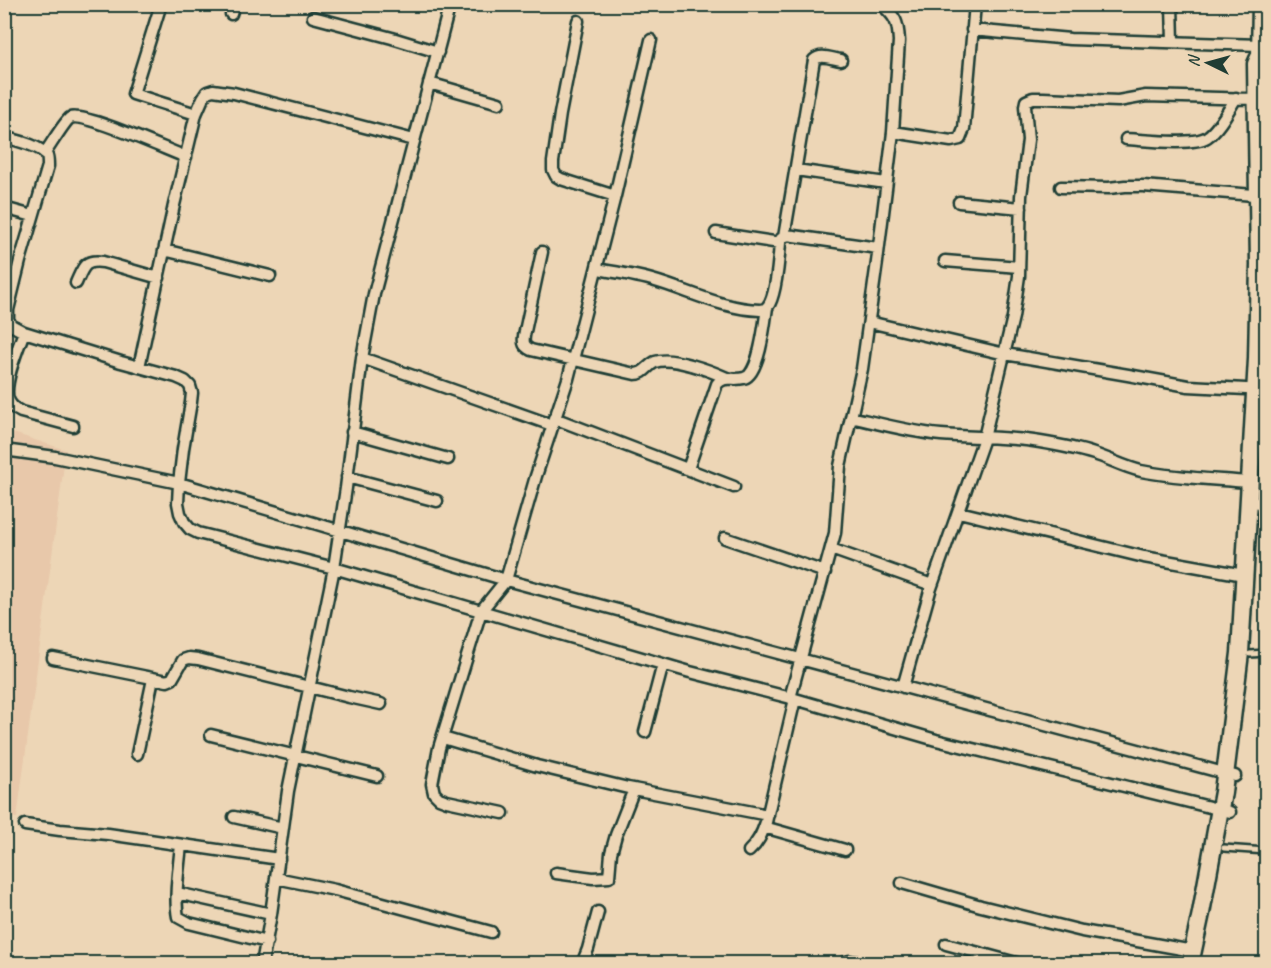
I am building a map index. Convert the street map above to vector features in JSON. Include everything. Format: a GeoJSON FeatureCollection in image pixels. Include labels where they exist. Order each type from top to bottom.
{"type":"FeatureCollection","features":[{"type":"Feature","properties":{"kind":"main road"},"geometry":{"type":"LineString","coordinates":[[1230,775],[1258,654],[1262,504],[1260,390],[1257,359],[1262,196],[1256,64],[1260,50],[1261,4]]}},
{"type":"Feature","properties":{"kind":"main road"},"geometry":{"type":"LineString","coordinates":[[1260,50],[1264,62],[1266,115]]}},
{"type":"Feature","properties":{"kind":"main road"},"geometry":{"type":"LineString","coordinates":[[1194,959],[1225,811],[1230,775],[1250,482],[1260,390],[1266,363]]}},
{"type":"Feature","properties":{"kind":"main road"},"geometry":{"type":"LineString","coordinates":[[1194,959],[1224,848],[1225,811]]}},
{"type":"Feature","properties":{"kind":"street"},"geometry":{"type":"LineString","coordinates":[[161,4],[133,94],[196,114]]}},
{"type":"Feature","properties":{"kind":"street"},"geometry":{"type":"LineString","coordinates":[[262,963],[267,942],[288,791],[334,568],[362,358],[374,294],[450,4]]}},
{"type":"Feature","properties":{"kind":"street"},"geometry":{"type":"LineString","coordinates":[[749,851],[761,836],[768,815],[800,659],[831,549],[837,515],[840,466],[862,369],[893,132],[899,41],[898,27],[893,15],[881,4]]}},
{"type":"Feature","properties":{"kind":"street"},"geometry":{"type":"LineString","coordinates":[[893,132],[946,141],[960,139],[964,129],[975,4]]}},
{"type":"Feature","properties":{"kind":"street"},"geometry":{"type":"LineString","coordinates":[[1172,4],[1173,42]]}},
{"type":"Feature","properties":{"kind":"street"},"geometry":{"type":"LineString","coordinates":[[313,17],[438,52]]}},
{"type":"Feature","properties":{"kind":"street"},"geometry":{"type":"LineString","coordinates":[[578,21],[555,141],[553,170],[561,179],[615,196]]}},
{"type":"Feature","properties":{"kind":"street"},"geometry":{"type":"LineString","coordinates":[[972,30],[1070,39],[1173,42],[1260,50]]}},
{"type":"Feature","properties":{"kind":"street"},"geometry":{"type":"LineString","coordinates":[[503,813],[439,798],[432,784],[434,773],[481,611],[506,580],[573,360],[615,196],[651,40]]}},
{"type":"Feature","properties":{"kind":"street"},"geometry":{"type":"LineString","coordinates":[[597,269],[653,280],[690,294],[730,305],[764,310],[770,304],[774,288],[814,60],[820,56],[841,60]]}},
{"type":"Feature","properties":{"kind":"street"},"geometry":{"type":"LineString","coordinates":[[429,83],[499,103]]}},
{"type":"Feature","properties":{"kind":"street"},"geometry":{"type":"LineString","coordinates":[[139,367],[196,114],[207,92],[221,90],[414,140]]}},
{"type":"Feature","properties":{"kind":"street"},"geometry":{"type":"LineString","coordinates":[[903,687],[932,585],[984,438],[1013,317],[1028,140],[1026,101],[1029,99],[1057,99],[1118,101],[1146,96],[1256,99]]}},
{"type":"Feature","properties":{"kind":"street"},"geometry":{"type":"LineString","coordinates":[[1126,139],[1181,141],[1206,138],[1236,98]]}},
{"type":"Feature","properties":{"kind":"street"},"geometry":{"type":"LineString","coordinates":[[45,153],[65,123],[70,118],[77,117],[104,124],[186,158]]}},
{"type":"Feature","properties":{"kind":"street"},"geometry":{"type":"LineString","coordinates":[[4,137],[36,148],[45,153],[48,158],[48,166],[20,261],[8,310],[8,319],[11,325],[24,332],[176,377],[190,386],[192,393],[178,503],[184,522],[190,529],[936,740],[1225,811]]}},
{"type":"Feature","properties":{"kind":"street"},"geometry":{"type":"LineString","coordinates":[[796,170],[886,183]]}},
{"type":"Feature","properties":{"kind":"street"},"geometry":{"type":"LineString","coordinates":[[1061,187],[1143,186],[1262,196]]}},
{"type":"Feature","properties":{"kind":"street"},"geometry":{"type":"LineString","coordinates":[[958,201],[1021,207]]}},
{"type":"Feature","properties":{"kind":"street"},"geometry":{"type":"LineString","coordinates":[[4,208],[33,216]]}},
{"type":"Feature","properties":{"kind":"street"},"geometry":{"type":"LineString","coordinates":[[716,233],[782,240],[791,235],[878,248]]}},
{"type":"Feature","properties":{"kind":"street"},"geometry":{"type":"LineString","coordinates":[[164,250],[270,276]]}},
{"type":"Feature","properties":{"kind":"street"},"geometry":{"type":"LineString","coordinates":[[542,252],[523,342],[525,347],[626,372],[640,374],[655,362],[675,362],[704,369],[727,378]]}},
{"type":"Feature","properties":{"kind":"street"},"geometry":{"type":"LineString","coordinates":[[76,284],[88,262],[94,261],[159,278]]}},
{"type":"Feature","properties":{"kind":"street"},"geometry":{"type":"LineString","coordinates":[[945,261],[1019,267]]}},
{"type":"Feature","properties":{"kind":"street"},"geometry":{"type":"LineString","coordinates":[[688,469],[717,384],[727,378],[745,378],[754,370],[762,341],[767,307]]}},
{"type":"Feature","properties":{"kind":"street"},"geometry":{"type":"LineString","coordinates":[[869,322],[1005,354],[1188,386],[1260,390]]}},
{"type":"Feature","properties":{"kind":"street"},"geometry":{"type":"LineString","coordinates":[[24,332],[7,386],[7,397],[10,404],[21,412],[73,426]]}},
{"type":"Feature","properties":{"kind":"street"},"geometry":{"type":"LineString","coordinates":[[362,358],[553,422],[734,487]]}},
{"type":"Feature","properties":{"kind":"street"},"geometry":{"type":"LineString","coordinates":[[851,417],[938,435],[984,438],[995,436],[1074,448],[1126,467],[1156,473],[1250,482]]}},
{"type":"Feature","properties":{"kind":"street"},"geometry":{"type":"LineString","coordinates":[[352,432],[448,459]]}},
{"type":"Feature","properties":{"kind":"street"},"geometry":{"type":"LineString","coordinates":[[4,450],[65,459],[179,483],[506,580],[1230,775]]}},
{"type":"Feature","properties":{"kind":"street"},"geometry":{"type":"LineString","coordinates":[[347,477],[437,501]]}},
{"type":"Feature","properties":{"kind":"street"},"geometry":{"type":"LineString","coordinates":[[959,512],[1144,558],[1244,575]]}},
{"type":"Feature","properties":{"kind":"street"},"geometry":{"type":"LineString","coordinates":[[725,538],[825,572]]}},
{"type":"Feature","properties":{"kind":"street"},"geometry":{"type":"LineString","coordinates":[[831,549],[932,585]]}},
{"type":"Feature","properties":{"kind":"street"},"geometry":{"type":"LineString","coordinates":[[52,657],[167,681],[172,679],[183,660],[189,658],[381,704]]}},
{"type":"Feature","properties":{"kind":"street"},"geometry":{"type":"LineString","coordinates":[[645,732],[663,664]]}},
{"type":"Feature","properties":{"kind":"street"},"geometry":{"type":"LineString","coordinates":[[137,754],[153,679]]}},
{"type":"Feature","properties":{"kind":"street"},"geometry":{"type":"LineString","coordinates":[[211,735],[377,776]]}},
{"type":"Feature","properties":{"kind":"street"},"geometry":{"type":"LineString","coordinates":[[443,738],[537,766],[634,789],[768,815]]}},
{"type":"Feature","properties":{"kind":"street"},"geometry":{"type":"LineString","coordinates":[[556,873],[593,878],[609,877],[611,853],[616,835],[634,789]]}},
{"type":"Feature","properties":{"kind":"street"},"geometry":{"type":"LineString","coordinates":[[234,817],[283,828]]}},
{"type":"Feature","properties":{"kind":"street"},"geometry":{"type":"LineString","coordinates":[[26,825],[108,834],[279,859]]}},
{"type":"Feature","properties":{"kind":"street"},"geometry":{"type":"LineString","coordinates":[[764,827],[845,850]]}},
{"type":"Feature","properties":{"kind":"street"},"geometry":{"type":"LineString","coordinates":[[181,845],[177,893],[178,917],[182,920],[267,942]]}},
{"type":"Feature","properties":{"kind":"street"},"geometry":{"type":"LineString","coordinates":[[276,879],[335,890],[491,932]]}},
{"type":"Feature","properties":{"kind":"street"},"geometry":{"type":"LineString","coordinates":[[902,883],[1062,927],[1194,959]]}},
{"type":"Feature","properties":{"kind":"street"},"geometry":{"type":"LineString","coordinates":[[177,893],[271,914]]}},
{"type":"Feature","properties":{"kind":"street"},"geometry":{"type":"LineString","coordinates":[[582,963],[598,912]]}},
{"type":"Feature","properties":{"kind":"street"},"geometry":{"type":"LineString","coordinates":[[946,944],[1020,963]]}},
{"type":"Feature","properties":{"kind":"street"},"geometry":{"type":"LineString","coordinates":[[840,963],[849,961],[870,963]]}},
{"type":"Feature","properties":{"kind":"lane"},"geometry":{"type":"LineString","coordinates":[[1224,848],[1266,851]]}},
{"type":"Feature","properties":{"kind":"shaded area"},"geometry":{"type":"Polygon","coordinates":[[[4,430],[66,450],[17,818],[4,816],[4,430]]]}}]}
